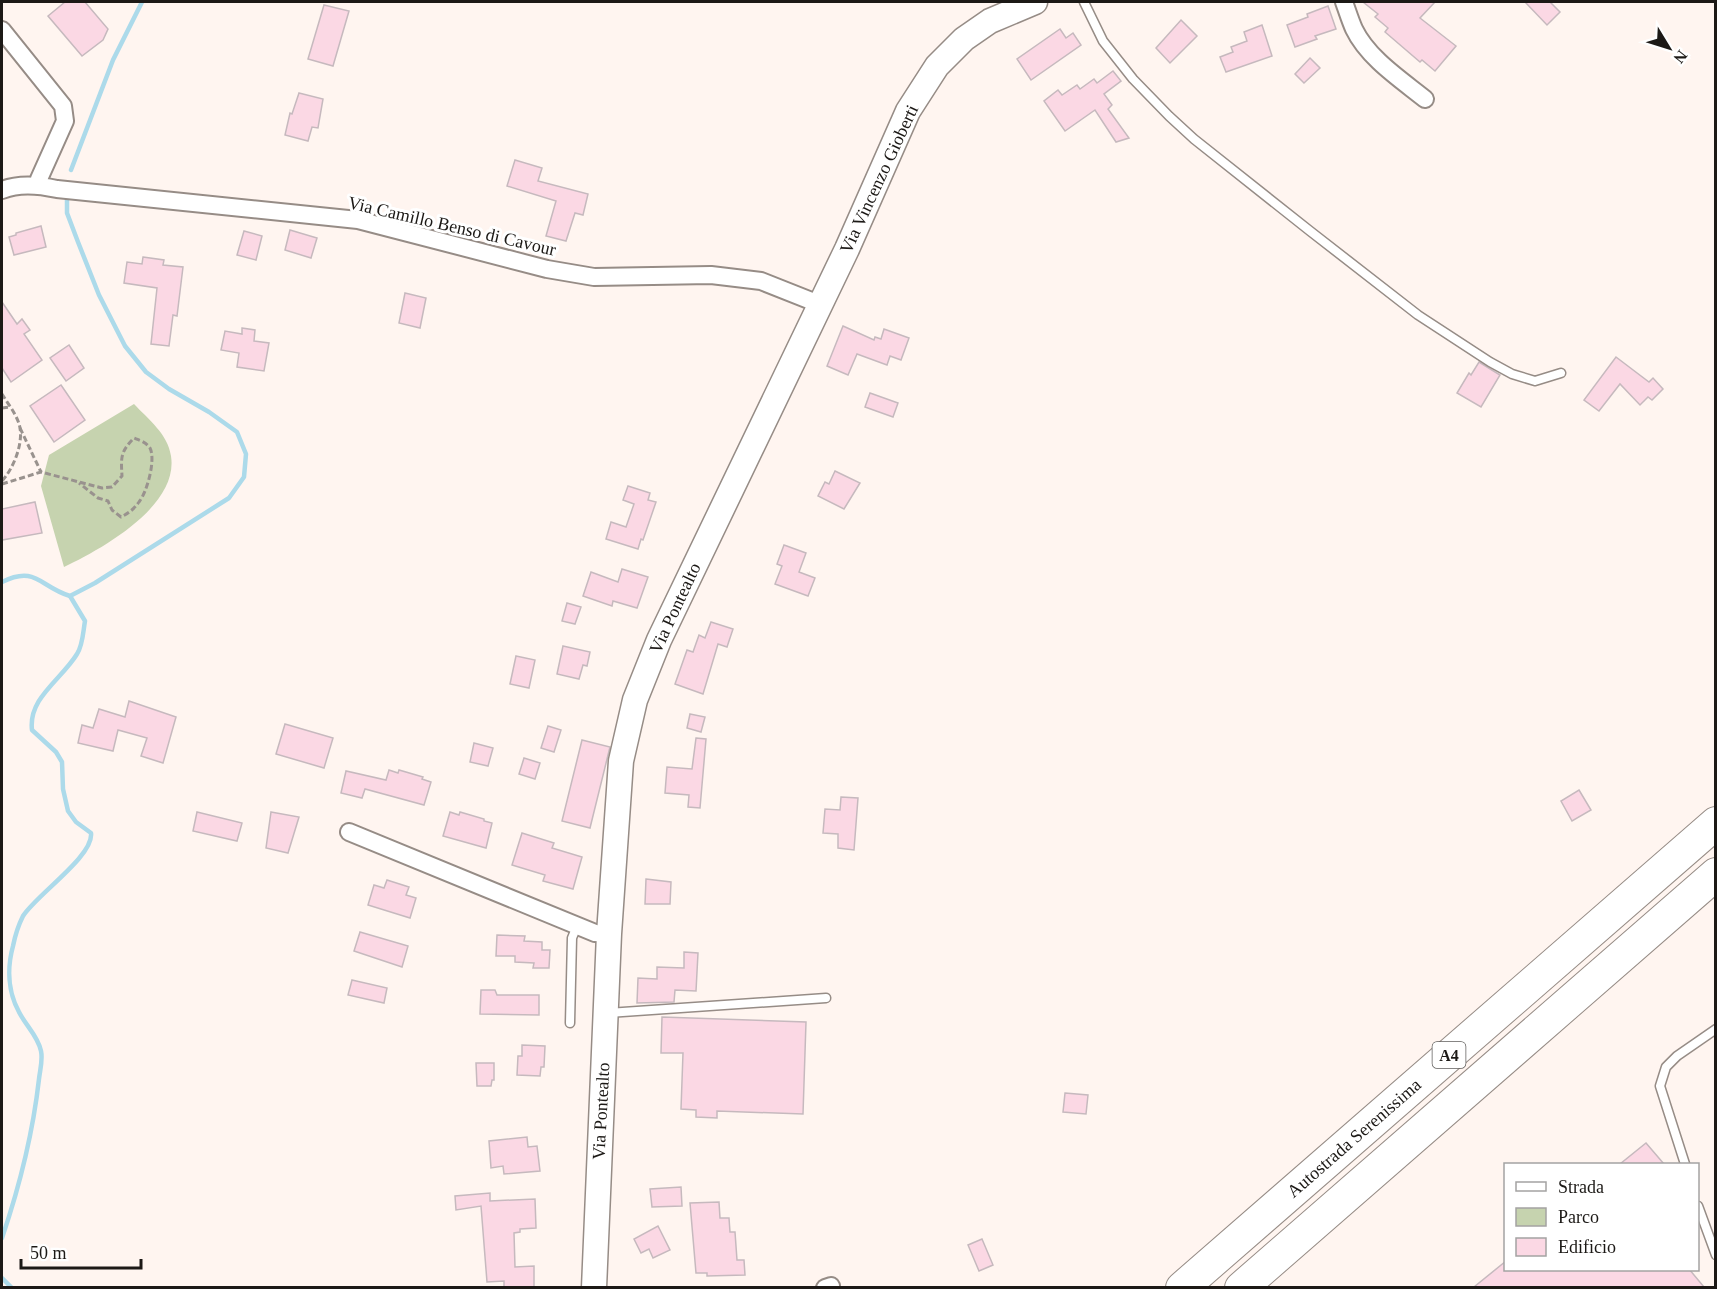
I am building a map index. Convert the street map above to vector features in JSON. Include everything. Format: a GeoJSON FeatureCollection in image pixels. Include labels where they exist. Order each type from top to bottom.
{"type":"FeatureCollection","features":[{"type":"Feature","properties":{"kind":"highway","name":"Autostrada Serenissima"},"geometry":{"type":"LineString","coordinates":[[1182,1287],[1716,823]]}},
{"type":"Feature","properties":{"kind":"highway","name":"A4"},"geometry":{"type":"LineString","coordinates":[[1240,1287],[1716,874]]}},
{"type":"Feature","properties":{"kind":"street","name":"Via Vincenzo Gioberti"},"geometry":{"type":"LineString","coordinates":[[819,304],[864,213],[908,111],[937,66],[964,39],[990,21],[1035,2]]}},
{"type":"Feature","properties":{"kind":"street"},"geometry":{"type":"LineString","coordinates":[[1344,2],[1354,28],[1364,45],[1390,71],[1425,99]]}},
{"type":"Feature","properties":{"kind":"street"},"geometry":{"type":"LineString","coordinates":[[2,30],[63,106],[65,121],[39,179],[39,185]]}},
{"type":"Feature","properties":{"kind":"street","name":"Via Camillo Benso di Cavour"},"geometry":{"type":"LineString","coordinates":[[2,190],[8,187],[39,185],[57,189],[358,220],[547,269],[594,277],[711,275],[761,281],[819,304]]}},
{"type":"Feature","properties":{"kind":"street","name":"Via Pontealto"},"geometry":{"type":"LineString","coordinates":[[594,1287],[609,934],[621,761],[635,700],[659,640],[819,304]]}},
{"type":"Feature","properties":{"kind":"street"},"geometry":{"type":"LineString","coordinates":[[349,832],[577,926],[595,933],[609,934]]}},
{"type":"Feature","properties":{"kind":"lane"},"geometry":{"type":"LineString","coordinates":[[1084,2],[1103,41],[1133,79],[1169,116],[1194,139],[1310,231],[1418,315],[1497,366],[1512,374],[1535,381],[1561,373]]}},
{"type":"Feature","properties":{"kind":"lane"},"geometry":{"type":"LineString","coordinates":[[570,1023],[572,938],[577,926]]}},
{"type":"Feature","properties":{"kind":"lane"},"geometry":{"type":"LineString","coordinates":[[606,1013],[826,998]]}},
{"type":"Feature","properties":{"kind":"lane"},"geometry":{"type":"LineString","coordinates":[[1685,1163],[1660,1086],[1666,1067],[1677,1056],[1716,1029]]}},
{"type":"Feature","properties":{"kind":"lane"},"geometry":{"type":"LineString","coordinates":[[1699,1209],[1716,1254]]}},
{"type":"Feature","properties":{"kind":"path"},"geometry":{"type":"LineString","coordinates":[[2,394],[11,407],[41,472]]}},
{"type":"Feature","properties":{"kind":"path"},"geometry":{"type":"LineString","coordinates":[[2,408],[11,407]]}},
{"type":"Feature","properties":{"kind":"path"},"geometry":{"type":"LineString","coordinates":[[2,482],[8,474],[20,443],[20,427]]}},
{"type":"Feature","properties":{"kind":"path"},"geometry":{"type":"LineString","coordinates":[[2,482],[41,472],[102,488],[112,487],[122,476],[122,454],[127,445],[134,438],[143,441],[150,448],[153,463],[141,500],[130,512],[121,517],[112,510],[108,501],[98,498],[79,483]]}},
{"type":"Feature","properties":{"kind":"green space"},"geometry":{"type":"Polygon","coordinates":[[[134,404],[157,427],[169,448],[170,474],[163,492],[135,524],[98,549],[64,567],[41,486],[49,455],[134,404]]]}},
{"type":"Feature","properties":{"kind":"building"},"geometry":{"type":"Polygon","coordinates":[[[65,2],[85,2],[108,29],[103,40],[82,56],[48,16],[65,2]]]}},
{"type":"Feature","properties":{"kind":"building"},"geometry":{"type":"Polygon","coordinates":[[[1363,2],[1435,2],[1420,18],[1456,46],[1435,71],[1422,60],[1420,62],[1385,32],[1388,28],[1375,17],[1378,14],[1363,2]]]}},
{"type":"Feature","properties":{"kind":"building"},"geometry":{"type":"Polygon","coordinates":[[[1525,2],[1550,2],[1560,12],[1547,25],[1525,2]]]}},
{"type":"Feature","properties":{"kind":"building"},"geometry":{"type":"Polygon","coordinates":[[[324,5],[349,11],[333,66],[308,59],[324,5]]]}},
{"type":"Feature","properties":{"kind":"building"},"geometry":{"type":"Polygon","coordinates":[[[1328,6],[1336,29],[1315,36],[1317,39],[1295,47],[1287,25],[1328,6]]]}},
{"type":"Feature","properties":{"kind":"building"},"geometry":{"type":"Polygon","coordinates":[[[1181,20],[1197,36],[1170,63],[1156,48],[1181,20]]]}},
{"type":"Feature","properties":{"kind":"building"},"geometry":{"type":"Polygon","coordinates":[[[1262,25],[1272,56],[1226,72],[1220,57],[1233,52],[1231,47],[1247,41],[1244,32],[1262,25]]]}},
{"type":"Feature","properties":{"kind":"building"},"geometry":{"type":"Polygon","coordinates":[[[1060,29],[1066,38],[1073,33],[1081,45],[1031,80],[1017,59],[1060,29]]]}},
{"type":"Feature","properties":{"kind":"building"},"geometry":{"type":"Polygon","coordinates":[[[1310,58],[1320,68],[1304,83],[1295,74],[1310,58]]]}},
{"type":"Feature","properties":{"kind":"building"},"geometry":{"type":"Polygon","coordinates":[[[1113,71],[1121,81],[1104,94],[1112,105],[1108,109],[1129,138],[1116,142],[1095,110],[1065,131],[1044,101],[1058,90],[1062,95],[1077,85],[1080,89],[1094,79],[1097,83],[1113,71]]]}},
{"type":"Feature","properties":{"kind":"building"},"geometry":{"type":"Polygon","coordinates":[[[299,93],[323,99],[318,128],[312,127],[308,141],[285,135],[290,113],[292,114],[299,93]]]}},
{"type":"Feature","properties":{"kind":"building"},"geometry":{"type":"Polygon","coordinates":[[[515,160],[542,168],[538,181],[588,194],[583,215],[575,213],[566,241],[546,236],[556,201],[507,186],[515,160]]]}},
{"type":"Feature","properties":{"kind":"building"},"geometry":{"type":"Polygon","coordinates":[[[41,226],[46,247],[14,255],[9,237],[41,226]]]}},
{"type":"Feature","properties":{"kind":"building"},"geometry":{"type":"Polygon","coordinates":[[[290,230],[317,238],[311,258],[285,250],[290,230]]]}},
{"type":"Feature","properties":{"kind":"building"},"geometry":{"type":"Polygon","coordinates":[[[244,231],[262,236],[256,260],[237,255],[244,231]]]}},
{"type":"Feature","properties":{"kind":"building"},"geometry":{"type":"Polygon","coordinates":[[[143,257],[164,260],[163,265],[183,267],[177,316],[173,315],[169,346],[151,344],[157,288],[124,283],[127,262],[142,264],[143,257]]]}},
{"type":"Feature","properties":{"kind":"building"},"geometry":{"type":"Polygon","coordinates":[[[405,293],[426,298],[420,328],[399,323],[405,293]]]}},
{"type":"Feature","properties":{"kind":"building"},"geometry":{"type":"Polygon","coordinates":[[[2,302],[17,324],[22,319],[30,330],[24,334],[42,360],[11,382],[2,368],[2,302]]]}},
{"type":"Feature","properties":{"kind":"building"},"geometry":{"type":"Polygon","coordinates":[[[843,326],[874,340],[875,337],[881,339],[884,329],[909,338],[901,360],[890,356],[887,365],[857,354],[848,375],[827,366],[843,326]]]}},
{"type":"Feature","properties":{"kind":"building"},"geometry":{"type":"Polygon","coordinates":[[[242,328],[255,330],[254,341],[269,343],[264,371],[237,367],[239,353],[221,350],[225,331],[242,334],[242,328]]]}},
{"type":"Feature","properties":{"kind":"building"},"geometry":{"type":"Polygon","coordinates":[[[69,345],[84,368],[66,381],[50,358],[69,345]]]}},
{"type":"Feature","properties":{"kind":"building"},"geometry":{"type":"Polygon","coordinates":[[[1616,357],[1649,382],[1653,378],[1663,389],[1652,400],[1648,397],[1640,405],[1620,384],[1599,411],[1584,400],[1616,357]]]}},
{"type":"Feature","properties":{"kind":"building"},"geometry":{"type":"Polygon","coordinates":[[[1479,362],[1500,375],[1481,407],[1457,393],[1479,362]]]}},
{"type":"Feature","properties":{"kind":"building"},"geometry":{"type":"Polygon","coordinates":[[[61,385],[85,420],[54,442],[30,406],[61,385]]]}},
{"type":"Feature","properties":{"kind":"building"},"geometry":{"type":"Polygon","coordinates":[[[870,393],[898,403],[893,417],[865,407],[870,393]]]}},
{"type":"Feature","properties":{"kind":"building"},"geometry":{"type":"Polygon","coordinates":[[[835,471],[860,483],[844,509],[818,496],[825,482],[829,484],[835,471]]]}},
{"type":"Feature","properties":{"kind":"building"},"geometry":{"type":"Polygon","coordinates":[[[628,486],[650,493],[648,500],[656,502],[638,549],[606,539],[611,522],[626,527],[634,504],[623,500],[628,486]]]}},
{"type":"Feature","properties":{"kind":"building"},"geometry":{"type":"Polygon","coordinates":[[[35,502],[42,533],[2,540],[2,509],[35,502]]]}},
{"type":"Feature","properties":{"kind":"building"},"geometry":{"type":"Polygon","coordinates":[[[784,545],[806,553],[799,572],[815,578],[808,596],[775,584],[782,566],[777,564],[784,545]]]}},
{"type":"Feature","properties":{"kind":"building"},"geometry":{"type":"Polygon","coordinates":[[[622,569],[648,577],[637,608],[613,601],[612,606],[583,596],[591,572],[618,582],[622,569]]]}},
{"type":"Feature","properties":{"kind":"building"},"geometry":{"type":"Polygon","coordinates":[[[567,603],[581,607],[575,624],[562,621],[567,603]]]}},
{"type":"Feature","properties":{"kind":"building"},"geometry":{"type":"Polygon","coordinates":[[[711,622],[733,629],[727,647],[718,644],[703,694],[675,684],[687,650],[693,652],[699,635],[705,638],[711,622]]]}},
{"type":"Feature","properties":{"kind":"building"},"geometry":{"type":"Polygon","coordinates":[[[563,646],[590,652],[587,666],[583,665],[579,679],[557,674],[563,646]]]}},
{"type":"Feature","properties":{"kind":"building"},"geometry":{"type":"Polygon","coordinates":[[[516,656],[535,660],[529,688],[510,684],[516,656]]]}},
{"type":"Feature","properties":{"kind":"building"},"geometry":{"type":"Polygon","coordinates":[[[129,701],[176,717],[163,763],[141,756],[147,738],[118,730],[113,751],[78,743],[82,725],[93,728],[99,709],[125,717],[129,701]]]}},
{"type":"Feature","properties":{"kind":"building"},"geometry":{"type":"Polygon","coordinates":[[[690,714],[705,717],[701,732],[687,728],[690,714]]]}},
{"type":"Feature","properties":{"kind":"building"},"geometry":{"type":"Polygon","coordinates":[[[285,724],[333,738],[324,768],[276,754],[285,724]]]}},
{"type":"Feature","properties":{"kind":"building"},"geometry":{"type":"Polygon","coordinates":[[[548,726],[561,730],[554,752],[541,748],[548,726]]]}},
{"type":"Feature","properties":{"kind":"building"},"geometry":{"type":"Polygon","coordinates":[[[696,738],[706,739],[700,808],[688,807],[689,795],[665,793],[667,767],[692,769],[696,738]]]}},
{"type":"Feature","properties":{"kind":"building"},"geometry":{"type":"Polygon","coordinates":[[[582,740],[610,747],[590,828],[562,821],[582,740]]]}},
{"type":"Feature","properties":{"kind":"building"},"geometry":{"type":"Polygon","coordinates":[[[474,743],[493,748],[488,766],[470,762],[474,743]]]}},
{"type":"Feature","properties":{"kind":"building"},"geometry":{"type":"Polygon","coordinates":[[[524,758],[540,763],[535,779],[519,774],[524,758]]]}},
{"type":"Feature","properties":{"kind":"building"},"geometry":{"type":"Polygon","coordinates":[[[389,770],[398,773],[399,770],[423,777],[422,779],[431,782],[424,805],[365,789],[362,798],[341,793],[346,771],[386,780],[389,770]]]}},
{"type":"Feature","properties":{"kind":"building"},"geometry":{"type":"Polygon","coordinates":[[[1579,790],[1591,810],[1572,821],[1561,801],[1579,790]]]}},
{"type":"Feature","properties":{"kind":"building"},"geometry":{"type":"Polygon","coordinates":[[[841,797],[858,798],[854,850],[838,848],[838,834],[823,833],[825,809],[840,810],[841,797]]]}},
{"type":"Feature","properties":{"kind":"building"},"geometry":{"type":"Polygon","coordinates":[[[197,812],[242,823],[237,841],[193,831],[197,812]]]}},
{"type":"Feature","properties":{"kind":"building"},"geometry":{"type":"Polygon","coordinates":[[[271,812],[299,817],[288,853],[266,848],[271,812]]]}},
{"type":"Feature","properties":{"kind":"building"},"geometry":{"type":"Polygon","coordinates":[[[450,812],[459,815],[460,812],[492,823],[486,848],[443,836],[450,812]]]}},
{"type":"Feature","properties":{"kind":"building"},"geometry":{"type":"Polygon","coordinates":[[[522,833],[554,843],[552,848],[582,857],[573,889],[543,881],[545,875],[512,865],[522,833]]]}},
{"type":"Feature","properties":{"kind":"building"},"geometry":{"type":"Polygon","coordinates":[[[646,879],[671,882],[670,904],[645,904],[646,879]]]}},
{"type":"Feature","properties":{"kind":"building"},"geometry":{"type":"Polygon","coordinates":[[[387,880],[409,887],[406,895],[416,898],[410,918],[368,905],[374,885],[384,888],[387,880]]]}},
{"type":"Feature","properties":{"kind":"building"},"geometry":{"type":"Polygon","coordinates":[[[360,932],[408,946],[402,967],[354,951],[360,932]]]}},
{"type":"Feature","properties":{"kind":"building"},"geometry":{"type":"Polygon","coordinates":[[[497,935],[525,936],[524,941],[542,942],[542,950],[550,950],[549,968],[533,968],[534,963],[515,962],[515,956],[496,956],[497,935]]]}},
{"type":"Feature","properties":{"kind":"building"},"geometry":{"type":"Polygon","coordinates":[[[684,952],[698,953],[696,991],[675,990],[674,1002],[637,1003],[638,978],[657,979],[657,967],[684,968],[684,952]]]}},
{"type":"Feature","properties":{"kind":"building"},"geometry":{"type":"Polygon","coordinates":[[[352,980],[387,988],[384,1003],[348,995],[352,980]]]}},
{"type":"Feature","properties":{"kind":"building"},"geometry":{"type":"Polygon","coordinates":[[[481,990],[495,990],[497,995],[539,995],[539,1015],[480,1014],[481,990]]]}},
{"type":"Feature","properties":{"kind":"building"},"geometry":{"type":"Polygon","coordinates":[[[662,1017],[806,1022],[803,1114],[717,1111],[717,1118],[696,1117],[696,1110],[681,1109],[683,1053],[661,1053],[662,1017]]]}},
{"type":"Feature","properties":{"kind":"building"},"geometry":{"type":"Polygon","coordinates":[[[522,1045],[545,1046],[544,1067],[541,1067],[540,1076],[517,1075],[518,1056],[522,1056],[522,1045]]]}},
{"type":"Feature","properties":{"kind":"building"},"geometry":{"type":"Polygon","coordinates":[[[476,1063],[494,1063],[494,1080],[491,1086],[477,1086],[476,1063]]]}},
{"type":"Feature","properties":{"kind":"building"},"geometry":{"type":"Polygon","coordinates":[[[1065,1093],[1088,1095],[1086,1114],[1063,1112],[1065,1093]]]}},
{"type":"Feature","properties":{"kind":"building"},"geometry":{"type":"Polygon","coordinates":[[[527,1137],[528,1147],[537,1146],[540,1171],[504,1174],[503,1166],[491,1168],[489,1141],[527,1137]]]}},
{"type":"Feature","properties":{"kind":"building"},"geometry":{"type":"Polygon","coordinates":[[[1646,1143],[1663,1163],[1621,1163],[1646,1143]]]}},
{"type":"Feature","properties":{"kind":"building"},"geometry":{"type":"Polygon","coordinates":[[[681,1187],[682,1206],[652,1207],[650,1189],[681,1187]]]}},
{"type":"Feature","properties":{"kind":"building"},"geometry":{"type":"Polygon","coordinates":[[[490,1193],[490,1201],[535,1199],[536,1228],[520,1229],[520,1232],[514,1233],[515,1267],[534,1266],[534,1287],[504,1287],[504,1281],[487,1282],[481,1206],[456,1210],[455,1196],[490,1193]]]}},
{"type":"Feature","properties":{"kind":"building"},"geometry":{"type":"Polygon","coordinates":[[[719,1202],[720,1218],[729,1218],[730,1232],[735,1232],[737,1260],[744,1260],[745,1275],[707,1276],[707,1273],[696,1273],[690,1203],[719,1202]]]}},
{"type":"Feature","properties":{"kind":"building"},"geometry":{"type":"Polygon","coordinates":[[[658,1226],[670,1250],[653,1258],[649,1249],[641,1253],[634,1239],[658,1226]]]}},
{"type":"Feature","properties":{"kind":"building"},"geometry":{"type":"Polygon","coordinates":[[[982,1239],[993,1265],[979,1271],[968,1245],[982,1239]]]}},
{"type":"Feature","properties":{"kind":"building"},"geometry":{"type":"Polygon","coordinates":[[[1504,1263],[1504,1271],[1691,1271],[1704,1287],[1474,1287],[1504,1263]]]}},
{"type":"Feature","properties":{"kind":"waterway"},"geometry":{"type":"LineString","coordinates":[[71,170],[113,60],[142,2]]}},
{"type":"Feature","properties":{"kind":"waterway"},"geometry":{"type":"LineString","coordinates":[[2,582],[13,577],[31,577],[70,596],[95,583],[229,498],[244,477],[246,454],[237,432],[146,372],[125,346],[99,295],[78,242],[67,213],[67,197]]}},
{"type":"Feature","properties":{"kind":"waterway"},"geometry":{"type":"LineString","coordinates":[[2,1238],[20,1180],[42,1058],[37,1041],[15,1004],[9,971],[11,954],[23,916],[74,864],[83,853],[91,833],[76,822],[68,811],[63,789],[62,762],[56,752],[32,730],[35,708],[47,689],[71,663],[83,638],[85,621],[70,596]]}},
{"type":"Feature","properties":{"kind":"waterway"},"geometry":{"type":"LineString","coordinates":[[2,1278],[12,1288]]}}]}
